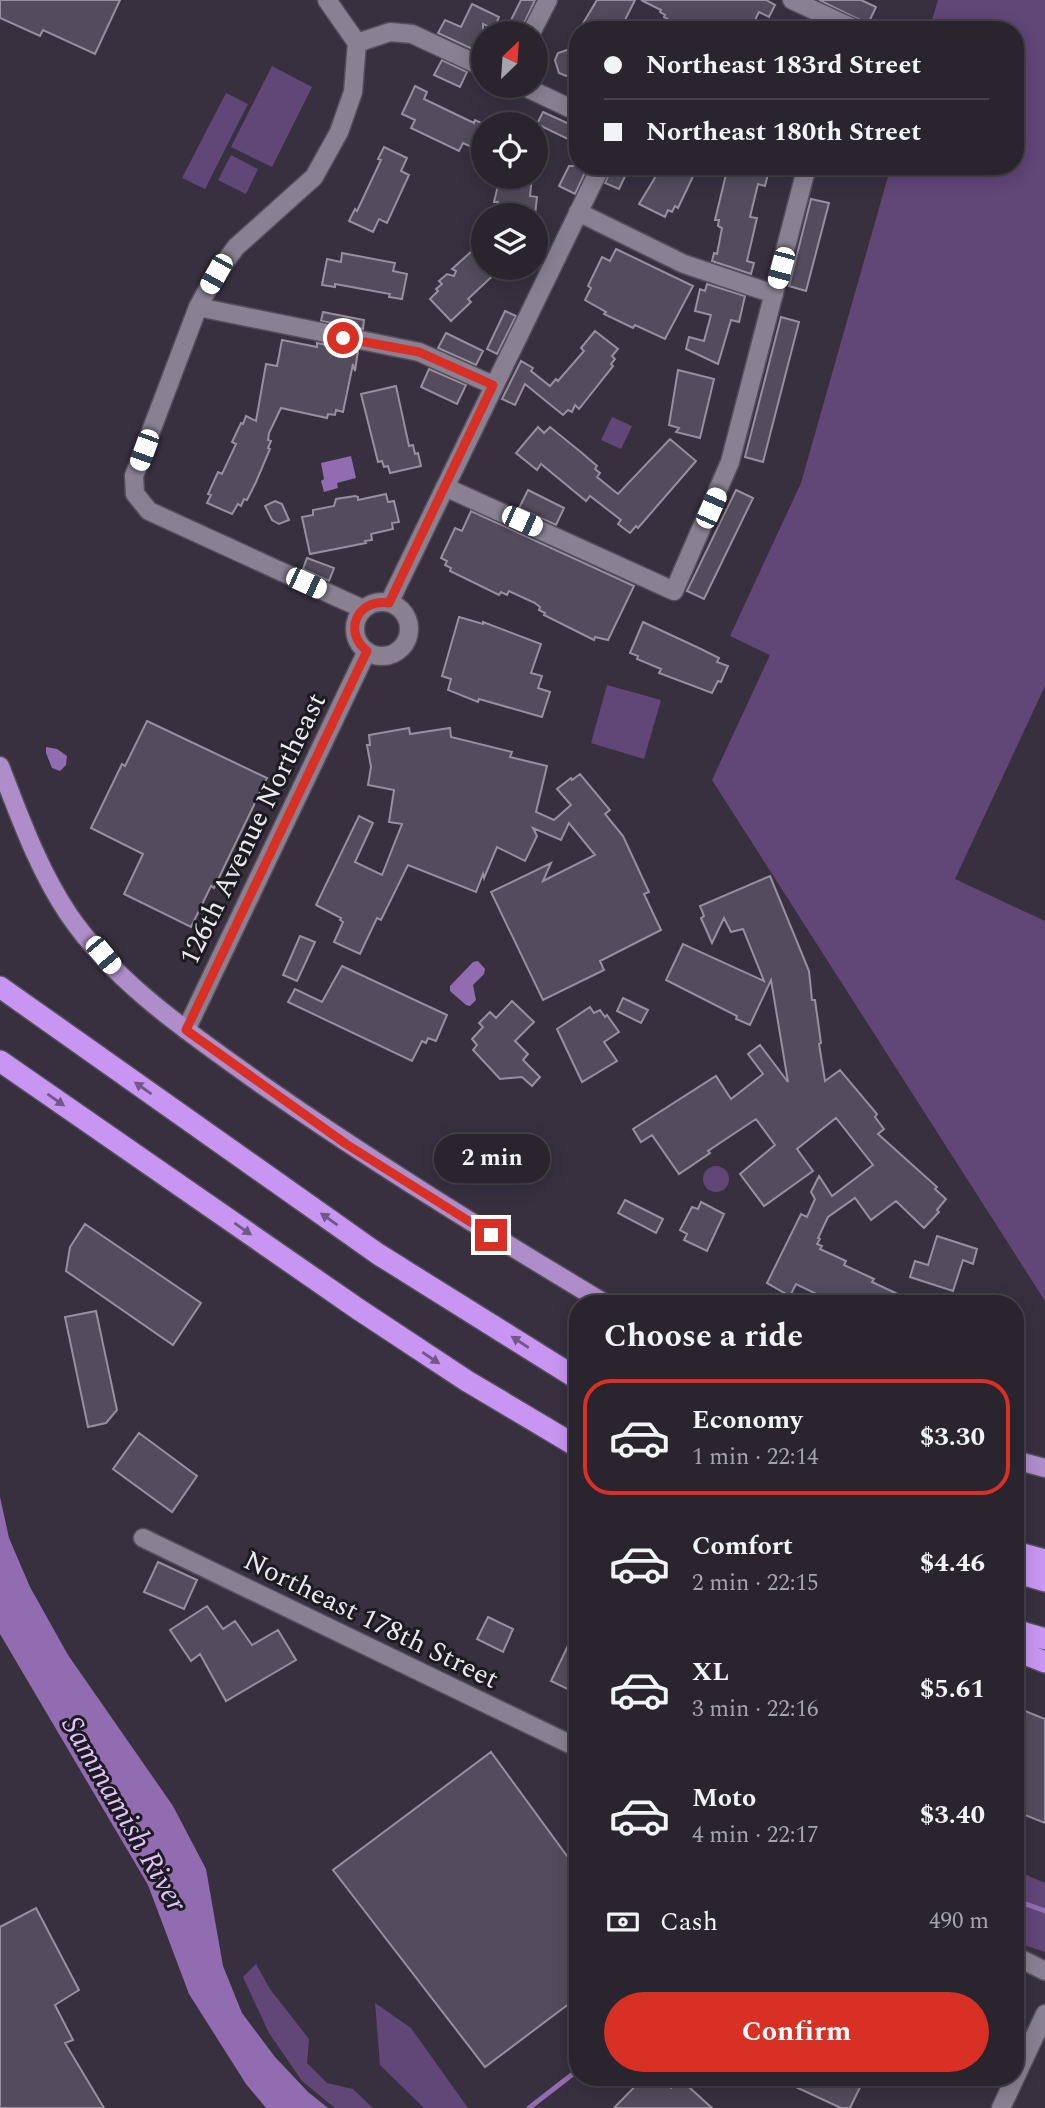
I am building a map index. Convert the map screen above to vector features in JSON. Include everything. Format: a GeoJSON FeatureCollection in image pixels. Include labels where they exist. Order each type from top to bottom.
{"type":"FeatureCollection","features":[{"type":"Feature","properties":{"kind":"highway"},"geometry":{"type":"LineString","coordinates":[[0,987],[378,1254],[569,1373]]}},
{"type":"Feature","properties":{"kind":"highway"},"geometry":{"type":"LineString","coordinates":[[0,1061],[369,1316],[467,1381],[569,1442]]}},
{"type":"Feature","properties":{"kind":"highway"},"geometry":{"type":"LineString","coordinates":[[1024,1554],[1045,1560]]}},
{"type":"Feature","properties":{"kind":"highway"},"geometry":{"type":"LineString","coordinates":[[1024,1575],[1045,1581]]}},
{"type":"Feature","properties":{"kind":"highway"},"geometry":{"type":"LineString","coordinates":[[1024,1633],[1045,1639]]}},
{"type":"Feature","properties":{"kind":"highway"},"geometry":{"type":"LineString","coordinates":[[1024,1654],[1045,1662]]}},
{"type":"Feature","properties":{"kind":"main road"},"geometry":{"type":"LineString","coordinates":[[0,766],[42,869],[69,915],[119,975],[186,1030],[346,1144],[591,1295]]}},
{"type":"Feature","properties":{"kind":"main road"},"geometry":{"type":"LineString","coordinates":[[1024,1462],[1045,1468]]}},
{"type":"Feature","properties":{"kind":"street"},"geometry":{"type":"LineString","coordinates":[[327,0],[357,43],[353,92],[339,132],[314,177],[236,247],[216,274],[198,307],[134,476],[135,494],[149,511],[363,609]]}},
{"type":"Feature","properties":{"kind":"street"},"geometry":{"type":"LineString","coordinates":[[537,21],[548,0]]}},
{"type":"Feature","properties":{"kind":"street"},"geometry":{"type":"LineString","coordinates":[[792,0],[838,21]]}},
{"type":"Feature","properties":{"kind":"street"},"geometry":{"type":"LineString","coordinates":[[357,43],[390,32],[412,34],[471,61]]}},
{"type":"Feature","properties":{"kind":"street"},"geometry":{"type":"LineString","coordinates":[[548,98],[569,108]]}},
{"type":"Feature","properties":{"kind":"street"},"geometry":{"type":"LineString","coordinates":[[389,603],[596,175]]}},
{"type":"Feature","properties":{"kind":"street"},"geometry":{"type":"LineString","coordinates":[[445,487],[674,591],[730,462],[805,175]]}},
{"type":"Feature","properties":{"kind":"street"},"geometry":{"type":"LineString","coordinates":[[578,212],[684,264],[774,294]]}},
{"type":"Feature","properties":{"kind":"street"},"geometry":{"type":"LineString","coordinates":[[198,307],[419,352],[493,385]]}},
{"type":"Feature","properties":{"kind":"street"},"geometry":{"type":"LineString","coordinates":[[376,602],[389,603],[405,614],[409,624],[408,638],[391,654],[378,655],[367,651],[359,643],[355,630],[363,609],[376,602]]}},
{"type":"Feature","properties":{"kind":"street","name":"126th Avenue Northeast"},"geometry":{"type":"LineString","coordinates":[[186,1030],[367,651]]}},
{"type":"Feature","properties":{"kind":"street","name":"Northeast 178th Street"},"geometry":{"type":"LineString","coordinates":[[142,1538],[569,1744]]}},
{"type":"Feature","properties":{"kind":"street"},"geometry":{"type":"LineString","coordinates":[[1024,1960],[1045,1971]]}},
{"type":"Feature","properties":{"kind":"street"},"geometry":{"type":"LineString","coordinates":[[1024,2059],[1045,2014]]}},
{"type":"Feature","properties":{"kind":"street"},"geometry":{"type":"LineString","coordinates":[[1001,2108],[1011,2086]]}},
{"type":"Feature","properties":{"kind":"shaded area"},"geometry":{"type":"Polygon","coordinates":[[[938,0],[1045,0],[1045,686],[955,879],[1045,921],[1045,1301],[712,780],[770,655],[730,636],[801,483],[888,175],[1024,175],[1024,21],[932,21],[938,0]]]}},
{"type":"Feature","properties":{"kind":"shaded area"},"geometry":{"type":"Polygon","coordinates":[[[272,66],[312,87],[272,167],[231,147],[272,66]]]}},
{"type":"Feature","properties":{"kind":"shaded area"},"geometry":{"type":"Polygon","coordinates":[[[226,93],[248,104],[205,189],[182,178],[226,93]]]}},
{"type":"Feature","properties":{"kind":"shaded area"},"geometry":{"type":"Polygon","coordinates":[[[231,155],[258,169],[246,194],[218,180],[231,155]]]}},
{"type":"Feature","properties":{"kind":"shaded area"},"geometry":{"type":"Polygon","coordinates":[[[612,417],[632,426],[621,449],[601,440],[612,417]]]}},
{"type":"Feature","properties":{"kind":"shaded area"},"geometry":{"type":"Polygon","coordinates":[[[607,685],[661,700],[644,759],[591,743],[607,685]]]}},
{"type":"Feature","properties":{"kind":"shaded area"},"geometry":{"type":"Polygon","coordinates":[[[716,1166],[725,1170],[729,1179],[725,1188],[716,1192],[707,1188],[703,1179],[707,1170],[716,1166]]]}},
{"type":"Feature","properties":{"kind":"shaded area"},"geometry":{"type":"Polygon","coordinates":[[[1024,1874],[1045,1883],[1045,1952],[1024,1945],[1024,1874]]]}},
{"type":"Feature","properties":{"kind":"shaded area"},"geometry":{"type":"Polygon","coordinates":[[[256,1964],[270,1989],[309,2039],[307,2063],[327,2083],[353,2089],[373,2108],[335,2108],[302,2081],[269,2033],[243,1977],[256,1964]]]}},
{"type":"Feature","properties":{"kind":"shaded area"},"geometry":{"type":"Polygon","coordinates":[[[375,2003],[411,2028],[468,2108],[424,2108],[380,2065],[375,2003]]]}},
{"type":"Feature","properties":{"kind":"water"},"geometry":{"type":"Polygon","coordinates":[[[351,456],[356,478],[337,483],[338,488],[324,492],[321,463],[351,456]]]}},
{"type":"Feature","properties":{"kind":"water"},"geometry":{"type":"Polygon","coordinates":[[[46,747],[57,749],[67,756],[66,765],[60,771],[52,768],[46,747]]]}},
{"type":"Feature","properties":{"kind":"water"},"geometry":{"type":"Polygon","coordinates":[[[478,961],[485,969],[484,974],[473,985],[476,1000],[470,1006],[450,991],[450,986],[473,962],[478,961]]]}},
{"type":"Feature","properties":{"kind":"water","name":"Sammamish River"},"geometry":{"type":"Polygon","coordinates":[[[0,1497],[9,1538],[30,1587],[68,1655],[173,1806],[206,1869],[223,1966],[242,2013],[275,2057],[308,2092],[328,2108],[266,2108],[246,2084],[189,1994],[148,1885],[0,1634],[0,1497]]]}},
{"type":"Feature","properties":{"kind":"building"},"geometry":{"type":"Polygon","coordinates":[[[0,0],[120,0],[95,54],[43,30],[40,36],[0,18],[0,0]]]}},
{"type":"Feature","properties":{"kind":"building"},"geometry":{"type":"Polygon","coordinates":[[[521,0],[535,0],[525,21],[510,21],[521,0]]]}},
{"type":"Feature","properties":{"kind":"building"},"geometry":{"type":"Polygon","coordinates":[[[597,0],[635,0],[624,21],[584,21],[597,0]]]}},
{"type":"Feature","properties":{"kind":"building"},"geometry":{"type":"Polygon","coordinates":[[[641,0],[766,0],[775,5],[769,17],[759,12],[754,21],[671,21],[664,17],[661,10],[641,0]]]}},
{"type":"Feature","properties":{"kind":"building"},"geometry":{"type":"Polygon","coordinates":[[[819,0],[861,0],[876,7],[869,21],[862,21],[819,0]]]}},
{"type":"Feature","properties":{"kind":"building"},"geometry":{"type":"Polygon","coordinates":[[[472,4],[499,17],[497,21],[471,21],[471,48],[438,33],[445,20],[461,27],[472,4]]]}},
{"type":"Feature","properties":{"kind":"building"},"geometry":{"type":"Polygon","coordinates":[[[569,49],[569,75],[566,76],[559,73],[555,60],[558,53],[569,49]]]}},
{"type":"Feature","properties":{"kind":"building"},"geometry":{"type":"Polygon","coordinates":[[[442,60],[467,72],[460,87],[434,75],[442,60]]]}},
{"type":"Feature","properties":{"kind":"building"},"geometry":{"type":"Polygon","coordinates":[[[415,86],[427,92],[424,99],[471,122],[471,147],[463,143],[459,151],[411,128],[415,120],[402,114],[415,86]]]}},
{"type":"Feature","properties":{"kind":"building"},"geometry":{"type":"Polygon","coordinates":[[[548,114],[569,124],[569,140],[548,129],[548,114]]]}},
{"type":"Feature","properties":{"kind":"building"},"geometry":{"type":"Polygon","coordinates":[[[384,147],[407,158],[401,171],[409,175],[387,223],[379,219],[373,232],[349,221],[355,209],[357,211],[381,160],[378,159],[384,147]]]}},
{"type":"Feature","properties":{"kind":"building"},"geometry":{"type":"Polygon","coordinates":[[[569,166],[569,175],[584,175],[575,194],[559,186],[569,166]]]}},
{"type":"Feature","properties":{"kind":"building"},"geometry":{"type":"Polygon","coordinates":[[[608,175],[626,175],[619,189],[605,183],[608,175]]]}},
{"type":"Feature","properties":{"kind":"building"},"geometry":{"type":"Polygon","coordinates":[[[657,175],[694,175],[678,208],[675,206],[672,212],[668,210],[665,217],[639,204],[657,175]]]}},
{"type":"Feature","properties":{"kind":"building"},"geometry":{"type":"Polygon","coordinates":[[[726,175],[768,175],[765,186],[758,184],[750,217],[757,218],[747,261],[754,263],[751,274],[712,261],[714,253],[717,254],[722,228],[718,226],[719,220],[715,220],[726,175]]]}},
{"type":"Feature","properties":{"kind":"building"},"geometry":{"type":"Polygon","coordinates":[[[497,189],[531,189],[530,196],[537,197],[536,203],[494,202],[497,189]]]}},
{"type":"Feature","properties":{"kind":"building"},"geometry":{"type":"Polygon","coordinates":[[[811,199],[829,203],[806,291],[789,286],[811,199]]]}},
{"type":"Feature","properties":{"kind":"building"},"geometry":{"type":"Polygon","coordinates":[[[616,249],[693,286],[665,339],[604,314],[606,312],[585,300],[591,288],[588,286],[602,257],[610,261],[616,249]]]}},
{"type":"Feature","properties":{"kind":"building"},"geometry":{"type":"Polygon","coordinates":[[[471,252],[471,280],[488,280],[468,299],[471,302],[451,321],[430,299],[442,284],[439,281],[447,274],[454,276],[456,271],[452,269],[471,252]]]}},
{"type":"Feature","properties":{"kind":"building"},"geometry":{"type":"Polygon","coordinates":[[[342,253],[395,263],[393,271],[407,274],[402,299],[389,297],[390,294],[335,284],[335,287],[322,285],[327,259],[341,262],[342,253]]]}},
{"type":"Feature","properties":{"kind":"building"},"geometry":{"type":"Polygon","coordinates":[[[707,284],[745,296],[739,322],[731,320],[718,364],[686,349],[689,337],[704,341],[711,315],[695,311],[700,289],[705,291],[707,284]]]}},
{"type":"Feature","properties":{"kind":"building"},"geometry":{"type":"Polygon","coordinates":[[[505,311],[516,316],[497,354],[487,349],[505,311]]]}},
{"type":"Feature","properties":{"kind":"building"},"geometry":{"type":"Polygon","coordinates":[[[323,312],[364,320],[363,329],[321,321],[323,312]]]}},
{"type":"Feature","properties":{"kind":"building"},"geometry":{"type":"Polygon","coordinates":[[[781,317],[799,322],[763,462],[745,457],[781,317]]]}},
{"type":"Feature","properties":{"kind":"building"},"geometry":{"type":"Polygon","coordinates":[[[595,331],[618,349],[612,356],[615,359],[611,364],[613,366],[579,409],[575,405],[572,412],[568,410],[563,415],[525,384],[515,405],[502,399],[521,361],[533,368],[531,371],[550,386],[556,379],[558,381],[584,351],[581,348],[595,331]]]}},
{"type":"Feature","properties":{"kind":"building"},"geometry":{"type":"Polygon","coordinates":[[[446,333],[483,351],[476,365],[438,348],[446,333]]]}},
{"type":"Feature","properties":{"kind":"building"},"geometry":{"type":"Polygon","coordinates":[[[282,340],[358,351],[355,371],[353,364],[343,412],[336,410],[335,415],[328,414],[327,418],[281,408],[269,433],[270,449],[256,482],[247,500],[244,499],[241,506],[238,504],[232,514],[207,503],[211,495],[208,494],[218,472],[222,474],[236,444],[232,442],[241,423],[243,424],[246,416],[256,421],[266,364],[277,366],[282,340]]]}},
{"type":"Feature","properties":{"kind":"building"},"geometry":{"type":"Polygon","coordinates":[[[429,369],[466,385],[457,404],[421,387],[429,369]]]}},
{"type":"Feature","properties":{"kind":"building"},"geometry":{"type":"Polygon","coordinates":[[[678,370],[714,379],[700,438],[676,432],[679,428],[669,425],[678,370]]]}},
{"type":"Feature","properties":{"kind":"building"},"geometry":{"type":"Polygon","coordinates":[[[396,386],[409,446],[413,445],[415,454],[418,453],[421,466],[390,473],[388,466],[384,467],[382,461],[378,462],[361,394],[396,386]]]}},
{"type":"Feature","properties":{"kind":"building"},"geometry":{"type":"Polygon","coordinates":[[[538,427],[544,433],[550,427],[582,453],[597,466],[595,469],[600,473],[597,477],[618,494],[670,439],[696,461],[638,528],[636,526],[630,533],[618,524],[621,520],[590,496],[586,501],[541,464],[537,470],[516,453],[538,427]]]}},
{"type":"Feature","properties":{"kind":"building"},"geometry":{"type":"Polygon","coordinates":[[[528,490],[564,508],[556,525],[519,508],[528,490]]]}},
{"type":"Feature","properties":{"kind":"building"},"geometry":{"type":"Polygon","coordinates":[[[736,490],[753,498],[704,599],[687,591],[736,490]]]}},
{"type":"Feature","properties":{"kind":"building"},"geometry":{"type":"Polygon","coordinates":[[[386,494],[388,502],[394,501],[399,522],[392,523],[393,529],[371,534],[372,540],[365,541],[366,543],[310,554],[302,517],[313,515],[313,510],[334,506],[336,499],[355,496],[358,500],[386,494]]]}},
{"type":"Feature","properties":{"kind":"building"},"geometry":{"type":"Polygon","coordinates":[[[275,501],[282,504],[289,520],[279,524],[272,520],[265,506],[275,501]]]}},
{"type":"Feature","properties":{"kind":"building"},"geometry":{"type":"Polygon","coordinates":[[[471,511],[634,586],[608,640],[595,637],[594,640],[544,615],[535,603],[509,591],[507,595],[501,592],[499,595],[450,571],[451,568],[445,565],[447,561],[441,558],[455,528],[462,531],[471,511]]]}},
{"type":"Feature","properties":{"kind":"building"},"geometry":{"type":"Polygon","coordinates":[[[307,558],[334,568],[329,581],[303,569],[307,558]]]}},
{"type":"Feature","properties":{"kind":"building"},"geometry":{"type":"Polygon","coordinates":[[[459,617],[483,622],[541,644],[531,673],[542,676],[538,688],[550,692],[542,717],[479,699],[478,702],[448,690],[451,679],[442,676],[459,617]]]}},
{"type":"Feature","properties":{"kind":"building"},"geometry":{"type":"Polygon","coordinates":[[[643,622],[719,658],[717,662],[728,666],[721,682],[718,681],[712,693],[659,673],[661,669],[637,659],[638,656],[630,653],[643,622]]]}},
{"type":"Feature","properties":{"kind":"building"},"geometry":{"type":"Polygon","coordinates":[[[147,721],[267,778],[214,888],[211,886],[191,927],[124,894],[143,854],[91,828],[122,764],[125,766],[147,721]]]}},
{"type":"Feature","properties":{"kind":"building"},"geometry":{"type":"Polygon","coordinates":[[[409,728],[410,734],[450,728],[451,737],[512,752],[510,757],[547,766],[536,812],[554,820],[571,805],[557,789],[580,774],[610,810],[605,814],[623,836],[649,892],[644,894],[661,930],[600,961],[604,970],[543,1000],[491,892],[551,863],[543,881],[595,855],[569,823],[561,840],[533,828],[537,836],[525,861],[497,847],[476,892],[408,865],[381,920],[377,918],[360,954],[334,942],[343,922],[341,918],[316,905],[359,816],[373,823],[355,862],[382,875],[402,824],[389,822],[394,790],[368,785],[371,767],[367,745],[370,745],[369,735],[409,728]]]}},
{"type":"Feature","properties":{"kind":"building"},"geometry":{"type":"Polygon","coordinates":[[[770,876],[809,971],[825,1081],[840,1070],[877,1114],[875,1117],[884,1129],[878,1134],[937,1187],[935,1189],[946,1199],[937,1210],[939,1212],[924,1228],[896,1201],[871,1220],[855,1198],[828,1217],[818,1238],[820,1239],[817,1244],[822,1246],[820,1249],[846,1261],[844,1265],[874,1279],[872,1282],[900,1295],[819,1295],[796,1284],[788,1295],[767,1283],[801,1214],[807,1217],[815,1199],[811,1192],[819,1176],[832,1196],[873,1165],[836,1118],[797,1149],[813,1171],[764,1206],[740,1174],[775,1145],[756,1119],[679,1174],[652,1135],[641,1142],[633,1129],[716,1076],[731,1099],[763,1074],[748,1054],[760,1045],[788,1082],[771,980],[750,1025],[666,980],[683,944],[764,981],[743,929],[731,932],[724,918],[712,943],[701,918],[704,916],[700,906],[770,876]]]}},
{"type":"Feature","properties":{"kind":"building"},"geometry":{"type":"Polygon","coordinates":[[[300,936],[315,942],[297,981],[283,975],[300,936]]]}},
{"type":"Feature","properties":{"kind":"building"},"geometry":{"type":"Polygon","coordinates":[[[342,966],[447,1015],[436,1041],[428,1038],[426,1043],[422,1041],[412,1061],[288,1002],[295,989],[322,1002],[342,966]]]}},
{"type":"Feature","properties":{"kind":"building"},"geometry":{"type":"Polygon","coordinates":[[[623,998],[648,1010],[641,1023],[617,1011],[623,998]]]}},
{"type":"Feature","properties":{"kind":"building"},"geometry":{"type":"Polygon","coordinates":[[[512,1001],[534,1022],[515,1041],[528,1054],[523,1060],[540,1077],[532,1086],[522,1077],[500,1079],[473,1050],[477,1045],[472,1039],[483,1027],[479,1023],[490,1012],[496,1018],[512,1001]]]}},
{"type":"Feature","properties":{"kind":"building"},"geometry":{"type":"Polygon","coordinates":[[[590,1007],[594,1013],[600,1010],[605,1017],[607,1015],[619,1032],[604,1042],[617,1061],[582,1082],[557,1029],[590,1007]]]}},
{"type":"Feature","properties":{"kind":"building"},"geometry":{"type":"Polygon","coordinates":[[[625,1200],[663,1219],[656,1233],[618,1213],[625,1200]]]}},
{"type":"Feature","properties":{"kind":"building"},"geometry":{"type":"Polygon","coordinates":[[[701,1202],[724,1214],[707,1251],[684,1240],[687,1234],[680,1230],[692,1207],[698,1209],[701,1202]]]}},
{"type":"Feature","properties":{"kind":"building"},"geometry":{"type":"Polygon","coordinates":[[[85,1224],[201,1303],[173,1345],[66,1271],[70,1247],[85,1224]]]}},
{"type":"Feature","properties":{"kind":"building"},"geometry":{"type":"Polygon","coordinates":[[[937,1236],[977,1249],[973,1264],[963,1260],[953,1291],[910,1277],[915,1261],[928,1265],[937,1236]]]}},
{"type":"Feature","properties":{"kind":"building"},"geometry":{"type":"Polygon","coordinates":[[[96,1311],[117,1410],[106,1423],[88,1427],[65,1317],[96,1311]]]}},
{"type":"Feature","properties":{"kind":"building"},"geometry":{"type":"Polygon","coordinates":[[[139,1433],[197,1476],[172,1512],[113,1469],[139,1433]]]}},
{"type":"Feature","properties":{"kind":"building"},"geometry":{"type":"Polygon","coordinates":[[[158,1562],[197,1580],[184,1609],[144,1592],[158,1562]]]}},
{"type":"Feature","properties":{"kind":"building"},"geometry":{"type":"Polygon","coordinates":[[[207,1606],[223,1629],[235,1621],[252,1645],[278,1630],[296,1660],[226,1701],[200,1654],[191,1661],[170,1630],[207,1606]]]}},
{"type":"Feature","properties":{"kind":"building"},"geometry":{"type":"Polygon","coordinates":[[[488,1617],[513,1629],[503,1652],[477,1639],[488,1617]]]}},
{"type":"Feature","properties":{"kind":"building"},"geometry":{"type":"Polygon","coordinates":[[[569,1644],[569,1690],[551,1681],[569,1644]]]}},
{"type":"Feature","properties":{"kind":"building"},"geometry":{"type":"Polygon","coordinates":[[[1024,1711],[1045,1719],[1045,1823],[1024,1815],[1024,1711]]]}},
{"type":"Feature","properties":{"kind":"building"},"geometry":{"type":"Polygon","coordinates":[[[491,1752],[569,1859],[569,2004],[485,2067],[333,1870],[491,1752]]]}},
{"type":"Feature","properties":{"kind":"building"},"geometry":{"type":"Polygon","coordinates":[[[36,1908],[79,1990],[55,2005],[73,2040],[65,2043],[104,2108],[0,2108],[0,1927],[36,1908]]]}},
{"type":"Feature","properties":{"kind":"building"},"geometry":{"type":"Polygon","coordinates":[[[635,2086],[688,2086],[712,2108],[614,2108],[635,2086]]]}},
{"type":"Feature","properties":{"kind":"building"},"geometry":{"type":"Polygon","coordinates":[[[793,2086],[861,2086],[850,2108],[841,2108],[793,2086]]]}},
{"type":"Feature","properties":{"kind":"waterway"},"geometry":{"type":"LineString","coordinates":[[1024,1903],[1045,1911]]}},
{"type":"Feature","properties":{"kind":"waterway"},"geometry":{"type":"LineString","coordinates":[[529,2108],[569,2077]]}},
{"type":"Feature","properties":{"kind":"route"},"geometry":{"type":"LineString","coordinates":[[343,338],[419,352],[493,385],[389,603],[372,603],[363,609],[355,623],[356,636],[367,651],[186,1030],[346,1144],[491,1235]]}}]}
